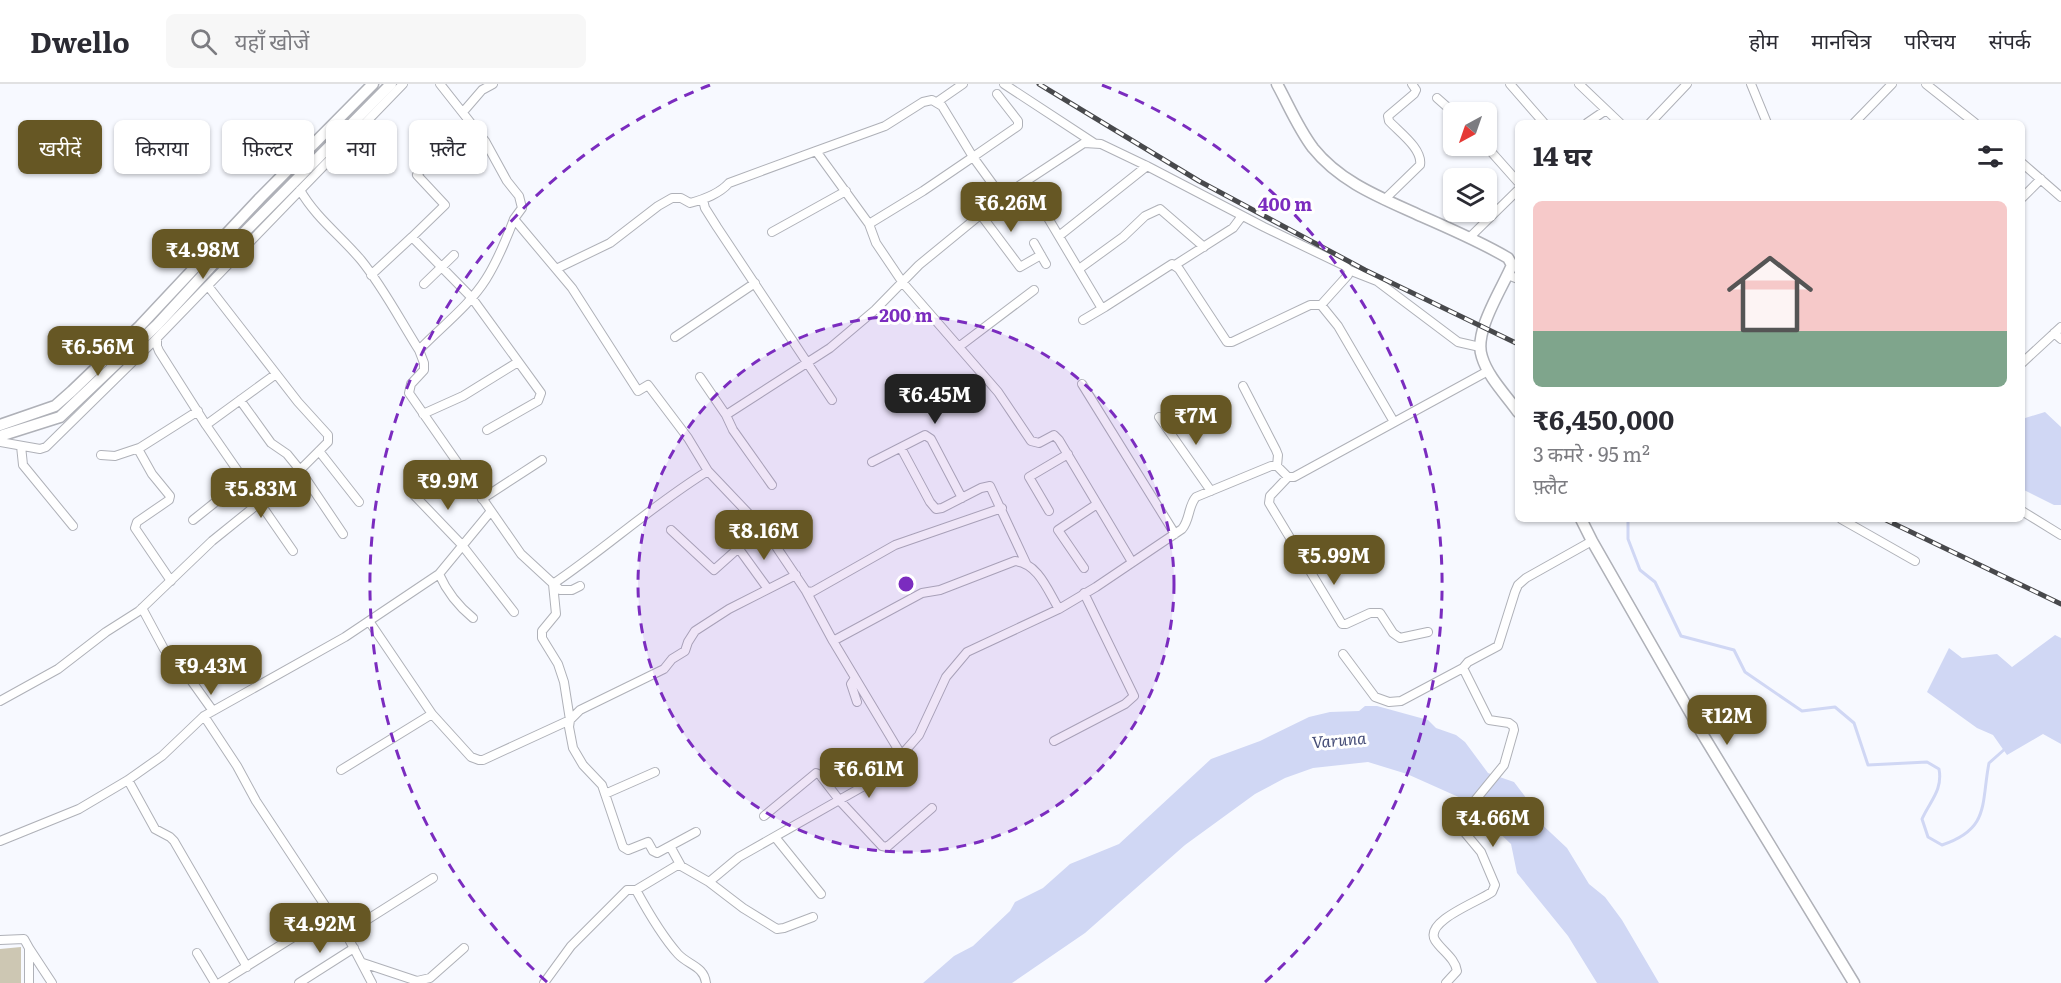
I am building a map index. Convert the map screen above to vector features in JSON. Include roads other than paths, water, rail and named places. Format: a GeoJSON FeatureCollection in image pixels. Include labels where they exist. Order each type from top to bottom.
{"type":"FeatureCollection","features":[{"type":"Feature","properties":{"kind":"street"},"geometry":{"type":"LineString","coordinates":[[0,425],[56,406],[140,326],[260,198],[373,84]]}},
{"type":"Feature","properties":{"kind":"street"},"geometry":{"type":"LineString","coordinates":[[0,436],[60,417],[157,325],[215,262],[391,84]]}},
{"type":"Feature","properties":{"kind":"street"},"geometry":{"type":"LineString","coordinates":[[0,442],[40,449],[48,445],[157,338],[403,84]]}},
{"type":"Feature","properties":{"kind":"street"},"geometry":{"type":"LineString","coordinates":[[419,350],[472,298],[486,280],[501,253],[514,219],[521,211],[519,196],[507,181],[485,141],[440,84]]}},
{"type":"Feature","properties":{"kind":"street"},"geometry":{"type":"LineString","coordinates":[[463,111],[482,90],[493,84]]}},
{"type":"Feature","properties":{"kind":"street"},"geometry":{"type":"LineString","coordinates":[[938,102],[963,84]]}},
{"type":"Feature","properties":{"kind":"street"},"geometry":{"type":"LineString","coordinates":[[1004,84],[1094,143],[1147,166],[1349,270],[1377,281],[1458,342],[1480,347]]}},
{"type":"Feature","properties":{"kind":"street"},"geometry":{"type":"LineString","coordinates":[[1277,84],[1298,127],[1324,159],[1353,183],[1384,200],[1508,258],[1512,265],[1513,277],[1484,328],[1480,347],[1488,371],[1515,408]]}},
{"type":"Feature","properties":{"kind":"street"},"geometry":{"type":"LineString","coordinates":[[1384,200],[1420,165],[1421,159],[1418,152],[1389,121],[1388,116],[1414,94],[1416,90],[1412,84]]}},
{"type":"Feature","properties":{"kind":"street"},"geometry":{"type":"LineString","coordinates":[[1510,84],[1541,120]]}},
{"type":"Feature","properties":{"kind":"street"},"geometry":{"type":"LineString","coordinates":[[1579,84],[1617,120]]}},
{"type":"Feature","properties":{"kind":"street"},"geometry":{"type":"LineString","coordinates":[[1653,120],[1687,84]]}},
{"type":"Feature","properties":{"kind":"street"},"geometry":{"type":"LineString","coordinates":[[1751,84],[1766,120]]}},
{"type":"Feature","properties":{"kind":"street"},"geometry":{"type":"LineString","coordinates":[[1857,120],[1892,84]]}},
{"type":"Feature","properties":{"kind":"street"},"geometry":{"type":"LineString","coordinates":[[1926,84],[1971,120]]}},
{"type":"Feature","properties":{"kind":"street"},"geometry":{"type":"LineString","coordinates":[[869,224],[923,191],[1018,126],[1018,121],[997,94]]}},
{"type":"Feature","properties":{"kind":"street"},"geometry":{"type":"LineString","coordinates":[[1437,98],[1443,103]]}},
{"type":"Feature","properties":{"kind":"street"},"geometry":{"type":"LineString","coordinates":[[556,269],[610,243],[672,198],[681,198],[690,203],[703,200],[725,189],[729,183],[885,126],[923,102],[932,100],[938,102],[1002,197]]}},
{"type":"Feature","properties":{"kind":"street"},"geometry":{"type":"LineString","coordinates":[[1591,120],[1606,110]]}},
{"type":"Feature","properties":{"kind":"street"},"geometry":{"type":"LineString","coordinates":[[726,415],[807,362],[822,355],[864,320],[919,265],[1002,197],[1078,146],[1084,143],[1094,143]]}},
{"type":"Feature","properties":{"kind":"street"},"geometry":{"type":"LineString","coordinates":[[816,152],[869,224],[876,243],[903,283],[998,392],[1031,441],[1039,443],[1054,435],[1068,454],[1132,562]]}},
{"type":"Feature","properties":{"kind":"street"},"geometry":{"type":"LineString","coordinates":[[1495,156],[1515,180]]}},
{"type":"Feature","properties":{"kind":"street"},"geometry":{"type":"LineString","coordinates":[[1059,236],[1147,166]]}},
{"type":"Feature","properties":{"kind":"street"},"geometry":{"type":"LineString","coordinates":[[2025,166],[2061,197]]}},
{"type":"Feature","properties":{"kind":"street"},"geometry":{"type":"LineString","coordinates":[[371,275],[445,205],[418,174]]}},
{"type":"Feature","properties":{"kind":"street"},"geometry":{"type":"LineString","coordinates":[[2025,195],[2041,179]]}},
{"type":"Feature","properties":{"kind":"street"},"geometry":{"type":"LineString","coordinates":[[1469,238],[1515,186]]}},
{"type":"Feature","properties":{"kind":"street"},"geometry":{"type":"LineString","coordinates":[[300,190],[319,218],[354,252],[382,289],[419,350],[424,370],[411,384],[409,393],[482,499],[521,554],[553,584],[560,590],[566,591],[580,586]]}},
{"type":"Feature","properties":{"kind":"street"},"geometry":{"type":"LineString","coordinates":[[772,232],[846,191]]}},
{"type":"Feature","properties":{"kind":"street"},"geometry":{"type":"LineString","coordinates":[[703,200],[709,215],[832,399]]}},
{"type":"Feature","properties":{"kind":"street"},"geometry":{"type":"LineString","coordinates":[[1079,269],[1123,237],[1145,216],[1160,209],[1204,247]]}},
{"type":"Feature","properties":{"kind":"street"},"geometry":{"type":"LineString","coordinates":[[981,215],[1020,267],[1041,255]]}},
{"type":"Feature","properties":{"kind":"street"},"geometry":{"type":"LineString","coordinates":[[1083,320],[1168,265],[1174,265],[1204,247],[1233,228],[1242,216]]}},
{"type":"Feature","properties":{"kind":"street"},"geometry":{"type":"LineString","coordinates":[[1048,218],[1098,305],[1105,307]]}},
{"type":"Feature","properties":{"kind":"street"},"geometry":{"type":"LineString","coordinates":[[514,219],[572,288],[638,391],[648,385],[688,438],[708,471],[764,531],[796,575],[902,756]]}},
{"type":"Feature","properties":{"kind":"street"},"geometry":{"type":"LineString","coordinates":[[412,237],[472,298],[537,387],[540,397],[534,403],[487,430]]}},
{"type":"Feature","properties":{"kind":"street"},"geometry":{"type":"LineString","coordinates":[[1034,243],[1046,264]]}},
{"type":"Feature","properties":{"kind":"street"},"geometry":{"type":"LineString","coordinates":[[424,284],[454,255]]}},
{"type":"Feature","properties":{"kind":"street"},"geometry":{"type":"LineString","coordinates":[[1174,265],[1179,269],[1227,342],[1232,342],[1310,305],[1321,305],[1348,275],[1349,270]]}},
{"type":"Feature","properties":{"kind":"street"},"geometry":{"type":"LineString","coordinates":[[675,337],[754,284]]}},
{"type":"Feature","properties":{"kind":"street"},"geometry":{"type":"LineString","coordinates":[[0,701],[58,669],[142,608],[212,542],[300,470],[328,442],[328,435],[298,402],[208,286]]}},
{"type":"Feature","properties":{"kind":"street"},"geometry":{"type":"LineString","coordinates":[[960,346],[1034,290]]}},
{"type":"Feature","properties":{"kind":"street"},"geometry":{"type":"LineString","coordinates":[[1321,305],[1338,326],[1394,422]]}},
{"type":"Feature","properties":{"kind":"street"},"geometry":{"type":"LineString","coordinates":[[2025,361],[2059,333]]}},
{"type":"Feature","properties":{"kind":"street"},"geometry":{"type":"LineString","coordinates":[[157,338],[159,351],[243,480],[293,551]]}},
{"type":"Feature","properties":{"kind":"street"},"geometry":{"type":"LineString","coordinates":[[423,414],[464,396],[518,362]]}},
{"type":"Feature","properties":{"kind":"street"},"geometry":{"type":"LineString","coordinates":[[709,882],[739,857],[885,774],[919,735],[946,677],[968,652],[1059,609],[1174,534],[1186,524],[1192,502],[1196,497],[1267,467],[1276,466],[1288,477],[1294,477],[1488,371]]}},
{"type":"Feature","properties":{"kind":"street"},"geometry":{"type":"LineString","coordinates":[[206,424],[276,374]]}},
{"type":"Feature","properties":{"kind":"street"},"geometry":{"type":"LineString","coordinates":[[700,377],[726,415],[733,430],[772,485]]}},
{"type":"Feature","properties":{"kind":"street"},"geometry":{"type":"LineString","coordinates":[[1082,384],[1174,534]]}},
{"type":"Feature","properties":{"kind":"street"},"geometry":{"type":"LineString","coordinates":[[1243,386],[1278,455],[1276,466]]}},
{"type":"Feature","properties":{"kind":"street"},"geometry":{"type":"LineString","coordinates":[[240,400],[271,443],[287,454],[300,470],[343,534]]}},
{"type":"Feature","properties":{"kind":"street"},"geometry":{"type":"LineString","coordinates":[[101,455],[115,456],[139,448],[198,411]]}},
{"type":"Feature","properties":{"kind":"street"},"geometry":{"type":"LineString","coordinates":[[33,414],[36,426]]}},
{"type":"Feature","properties":{"kind":"street"},"geometry":{"type":"LineString","coordinates":[[1159,417],[1211,491]]}},
{"type":"Feature","properties":{"kind":"street"},"geometry":{"type":"LineString","coordinates":[[872,462],[923,435],[928,436],[962,498]]}},
{"type":"Feature","properties":{"kind":"street"},"geometry":{"type":"LineString","coordinates":[[21,446],[23,465],[73,526]]}},
{"type":"Feature","properties":{"kind":"street"},"geometry":{"type":"LineString","coordinates":[[139,448],[138,451],[152,474],[170,496],[169,500],[137,522],[135,528],[171,581]]}},
{"type":"Feature","properties":{"kind":"street"},"geometry":{"type":"LineString","coordinates":[[901,448],[936,509],[989,485],[992,488],[1026,563],[1036,571],[1059,609]]}},
{"type":"Feature","properties":{"kind":"street"},"geometry":{"type":"LineString","coordinates":[[319,451],[359,502]]}},
{"type":"Feature","properties":{"kind":"street"},"geometry":{"type":"LineString","coordinates":[[1049,511],[1029,477],[1068,454]]}},
{"type":"Feature","properties":{"kind":"street"},"geometry":{"type":"LineString","coordinates":[[482,499],[542,460]]}},
{"type":"Feature","properties":{"kind":"street"},"geometry":{"type":"LineString","coordinates":[[553,584],[708,471]]}},
{"type":"Feature","properties":{"kind":"street"},"geometry":{"type":"LineString","coordinates":[[1288,477],[1270,496],[1269,503],[1342,624],[1374,612],[1380,613],[1393,633],[1400,638],[1428,632]]}},
{"type":"Feature","properties":{"kind":"street"},"geometry":{"type":"LineString","coordinates":[[193,520],[243,480]]}},
{"type":"Feature","properties":{"kind":"street"},"geometry":{"type":"LineString","coordinates":[[414,495],[462,545],[514,612]]}},
{"type":"Feature","properties":{"kind":"street"},"geometry":{"type":"LineString","coordinates":[[1084,568],[1058,530],[1097,504]]}},
{"type":"Feature","properties":{"kind":"street"},"geometry":{"type":"LineString","coordinates":[[806,591],[812,592],[895,545],[1002,508]]}},
{"type":"Feature","properties":{"kind":"street"},"geometry":{"type":"LineString","coordinates":[[0,841],[79,808],[128,780],[162,756],[204,716],[345,637],[439,574],[491,511]]}},
{"type":"Feature","properties":{"kind":"street"},"geometry":{"type":"LineString","coordinates":[[2025,513],[2061,535]]}},
{"type":"Feature","properties":{"kind":"street"},"geometry":{"type":"LineString","coordinates":[[671,530],[714,570],[764,531],[792,515]]}},
{"type":"Feature","properties":{"kind":"street"},"geometry":{"type":"LineString","coordinates":[[1582,522],[1703,735],[1854,983]]}},
{"type":"Feature","properties":{"kind":"street"},"geometry":{"type":"LineString","coordinates":[[1847,522],[1915,561]]}},
{"type":"Feature","properties":{"kind":"street"},"geometry":{"type":"LineString","coordinates":[[1343,654],[1376,697],[1389,702],[1401,701],[1463,668],[1468,662],[1498,646],[1518,585],[1526,578],[1592,541]]}},
{"type":"Feature","properties":{"kind":"street"},"geometry":{"type":"LineString","coordinates":[[739,549],[768,589]]}},
{"type":"Feature","properties":{"kind":"street"},"geometry":{"type":"LineString","coordinates":[[833,641],[922,593],[940,590],[1015,561],[1026,563]]}},
{"type":"Feature","properties":{"kind":"street"},"geometry":{"type":"LineString","coordinates":[[439,574],[454,601],[473,618]]}},
{"type":"Feature","properties":{"kind":"street"},"geometry":{"type":"LineString","coordinates":[[369,621],[432,714],[471,757],[483,760],[570,720],[585,707],[664,669],[672,659],[685,651],[695,630],[796,575]]}},
{"type":"Feature","properties":{"kind":"street"},"geometry":{"type":"LineString","coordinates":[[553,584],[556,614],[542,631],[542,638],[561,673],[570,720],[569,735],[573,748],[583,765],[599,781],[625,848],[630,849],[645,842],[649,843],[653,851],[657,853],[696,832]]}},
{"type":"Feature","properties":{"kind":"street"},"geometry":{"type":"LineString","coordinates":[[1054,741],[1125,704],[1134,696],[1084,593]]}},
{"type":"Feature","properties":{"kind":"street"},"geometry":{"type":"LineString","coordinates":[[142,608],[164,649],[183,669],[213,711]]}},
{"type":"Feature","properties":{"kind":"street"},"geometry":{"type":"LineString","coordinates":[[1446,983],[1457,971],[1456,965],[1434,939],[1433,932],[1436,926],[1448,916],[1492,892],[1495,885],[1481,852],[1461,828],[1460,821],[1467,809],[1500,773],[1506,761],[1514,730],[1509,723],[1489,720],[1463,668]]}},
{"type":"Feature","properties":{"kind":"street"},"geometry":{"type":"LineString","coordinates":[[855,678],[851,684],[857,702]]}},
{"type":"Feature","properties":{"kind":"street"},"geometry":{"type":"LineString","coordinates":[[341,770],[432,714]]}},
{"type":"Feature","properties":{"kind":"street"},"geometry":{"type":"LineString","coordinates":[[204,716],[256,801],[346,933],[372,983]]}},
{"type":"Feature","properties":{"kind":"street"},"geometry":{"type":"LineString","coordinates":[[605,794],[655,772]]}},
{"type":"Feature","properties":{"kind":"street"},"geometry":{"type":"LineString","coordinates":[[764,816],[816,773],[882,846],[887,847],[932,808]]}},
{"type":"Feature","properties":{"kind":"street"},"geometry":{"type":"LineString","coordinates":[[128,780],[155,829],[170,837],[174,842],[246,967]]}},
{"type":"Feature","properties":{"kind":"street"},"geometry":{"type":"LineString","coordinates":[[775,837],[821,894]]}},
{"type":"Feature","properties":{"kind":"street"},"geometry":{"type":"LineString","coordinates":[[670,846],[681,866],[709,882],[743,908],[777,929],[813,917]]}},
{"type":"Feature","properties":{"kind":"street"},"geometry":{"type":"LineString","coordinates":[[544,983],[571,946],[627,890],[636,890],[676,866],[681,866]]}},
{"type":"Feature","properties":{"kind":"street"},"geometry":{"type":"LineString","coordinates":[[346,933],[432,878]]}},
{"type":"Feature","properties":{"kind":"street"},"geometry":{"type":"LineString","coordinates":[[636,890],[664,936],[682,958],[703,972],[706,983]]}},
{"type":"Feature","properties":{"kind":"street"},"geometry":{"type":"LineString","coordinates":[[220,983],[332,913]]}},
{"type":"Feature","properties":{"kind":"street"},"geometry":{"type":"LineString","coordinates":[[0,940],[24,939],[52,983]]}},
{"type":"Feature","properties":{"kind":"street"},"geometry":{"type":"LineString","coordinates":[[29,948],[29,983]]}},
{"type":"Feature","properties":{"kind":"street"},"geometry":{"type":"LineString","coordinates":[[300,983],[354,948]]}},
{"type":"Feature","properties":{"kind":"street"},"geometry":{"type":"LineString","coordinates":[[363,963],[410,979],[423,981],[430,978],[464,948]]}},
{"type":"Feature","properties":{"kind":"street"},"geometry":{"type":"LineString","coordinates":[[197,953],[215,983]]}},
{"type":"Feature","properties":{"kind":"water"},"geometry":{"type":"Polygon","coordinates":[[[2045,412],[2061,427],[2061,505],[2054,505],[2025,490],[2025,418],[2045,412]]]}},
{"type":"Feature","properties":{"kind":"water"},"geometry":{"type":"Polygon","coordinates":[[[2055,635],[2061,638],[2061,744],[2043,734],[2007,755],[1993,735],[1977,728],[1927,692],[1949,648],[1962,658],[1997,654],[2012,667],[2055,635]]]}},
{"type":"Feature","properties":{"kind":"water","name":"Varuna"},"geometry":{"type":"Polygon","coordinates":[[[1365,706],[1377,706],[1428,720],[1436,728],[1456,735],[1465,742],[1488,773],[1514,782],[1533,807],[1535,818],[1567,848],[1589,884],[1605,897],[1622,920],[1659,983],[1597,983],[1568,936],[1517,873],[1511,844],[1463,799],[1407,774],[1368,762],[1313,768],[1285,778],[1255,794],[1185,845],[1085,933],[1012,983],[923,983],[954,956],[973,946],[1010,911],[1015,902],[1043,888],[1070,864],[1119,844],[1211,759],[1260,741],[1309,717],[1330,712],[1359,711],[1365,706]]]}},
{"type":"Feature","properties":{"kind":"waterway"},"geometry":{"type":"LineString","coordinates":[[1628,522],[1628,539],[1640,570],[1655,582],[1681,636],[1734,650],[1745,672],[1802,711],[1835,707],[1854,723],[1868,765],[1927,762],[1939,769],[1939,783],[1935,795],[1922,819],[1928,837],[1942,845],[1957,839],[1976,823],[1981,813],[1989,763],[2006,748]]}},
{"type":"Feature","properties":{"kind":"railway"},"geometry":{"type":"LineString","coordinates":[[1039,84],[1199,181],[1365,270],[1515,343]]}},
{"type":"Feature","properties":{"kind":"railway"},"geometry":{"type":"LineString","coordinates":[[1890,522],[2061,604]]}}]}
